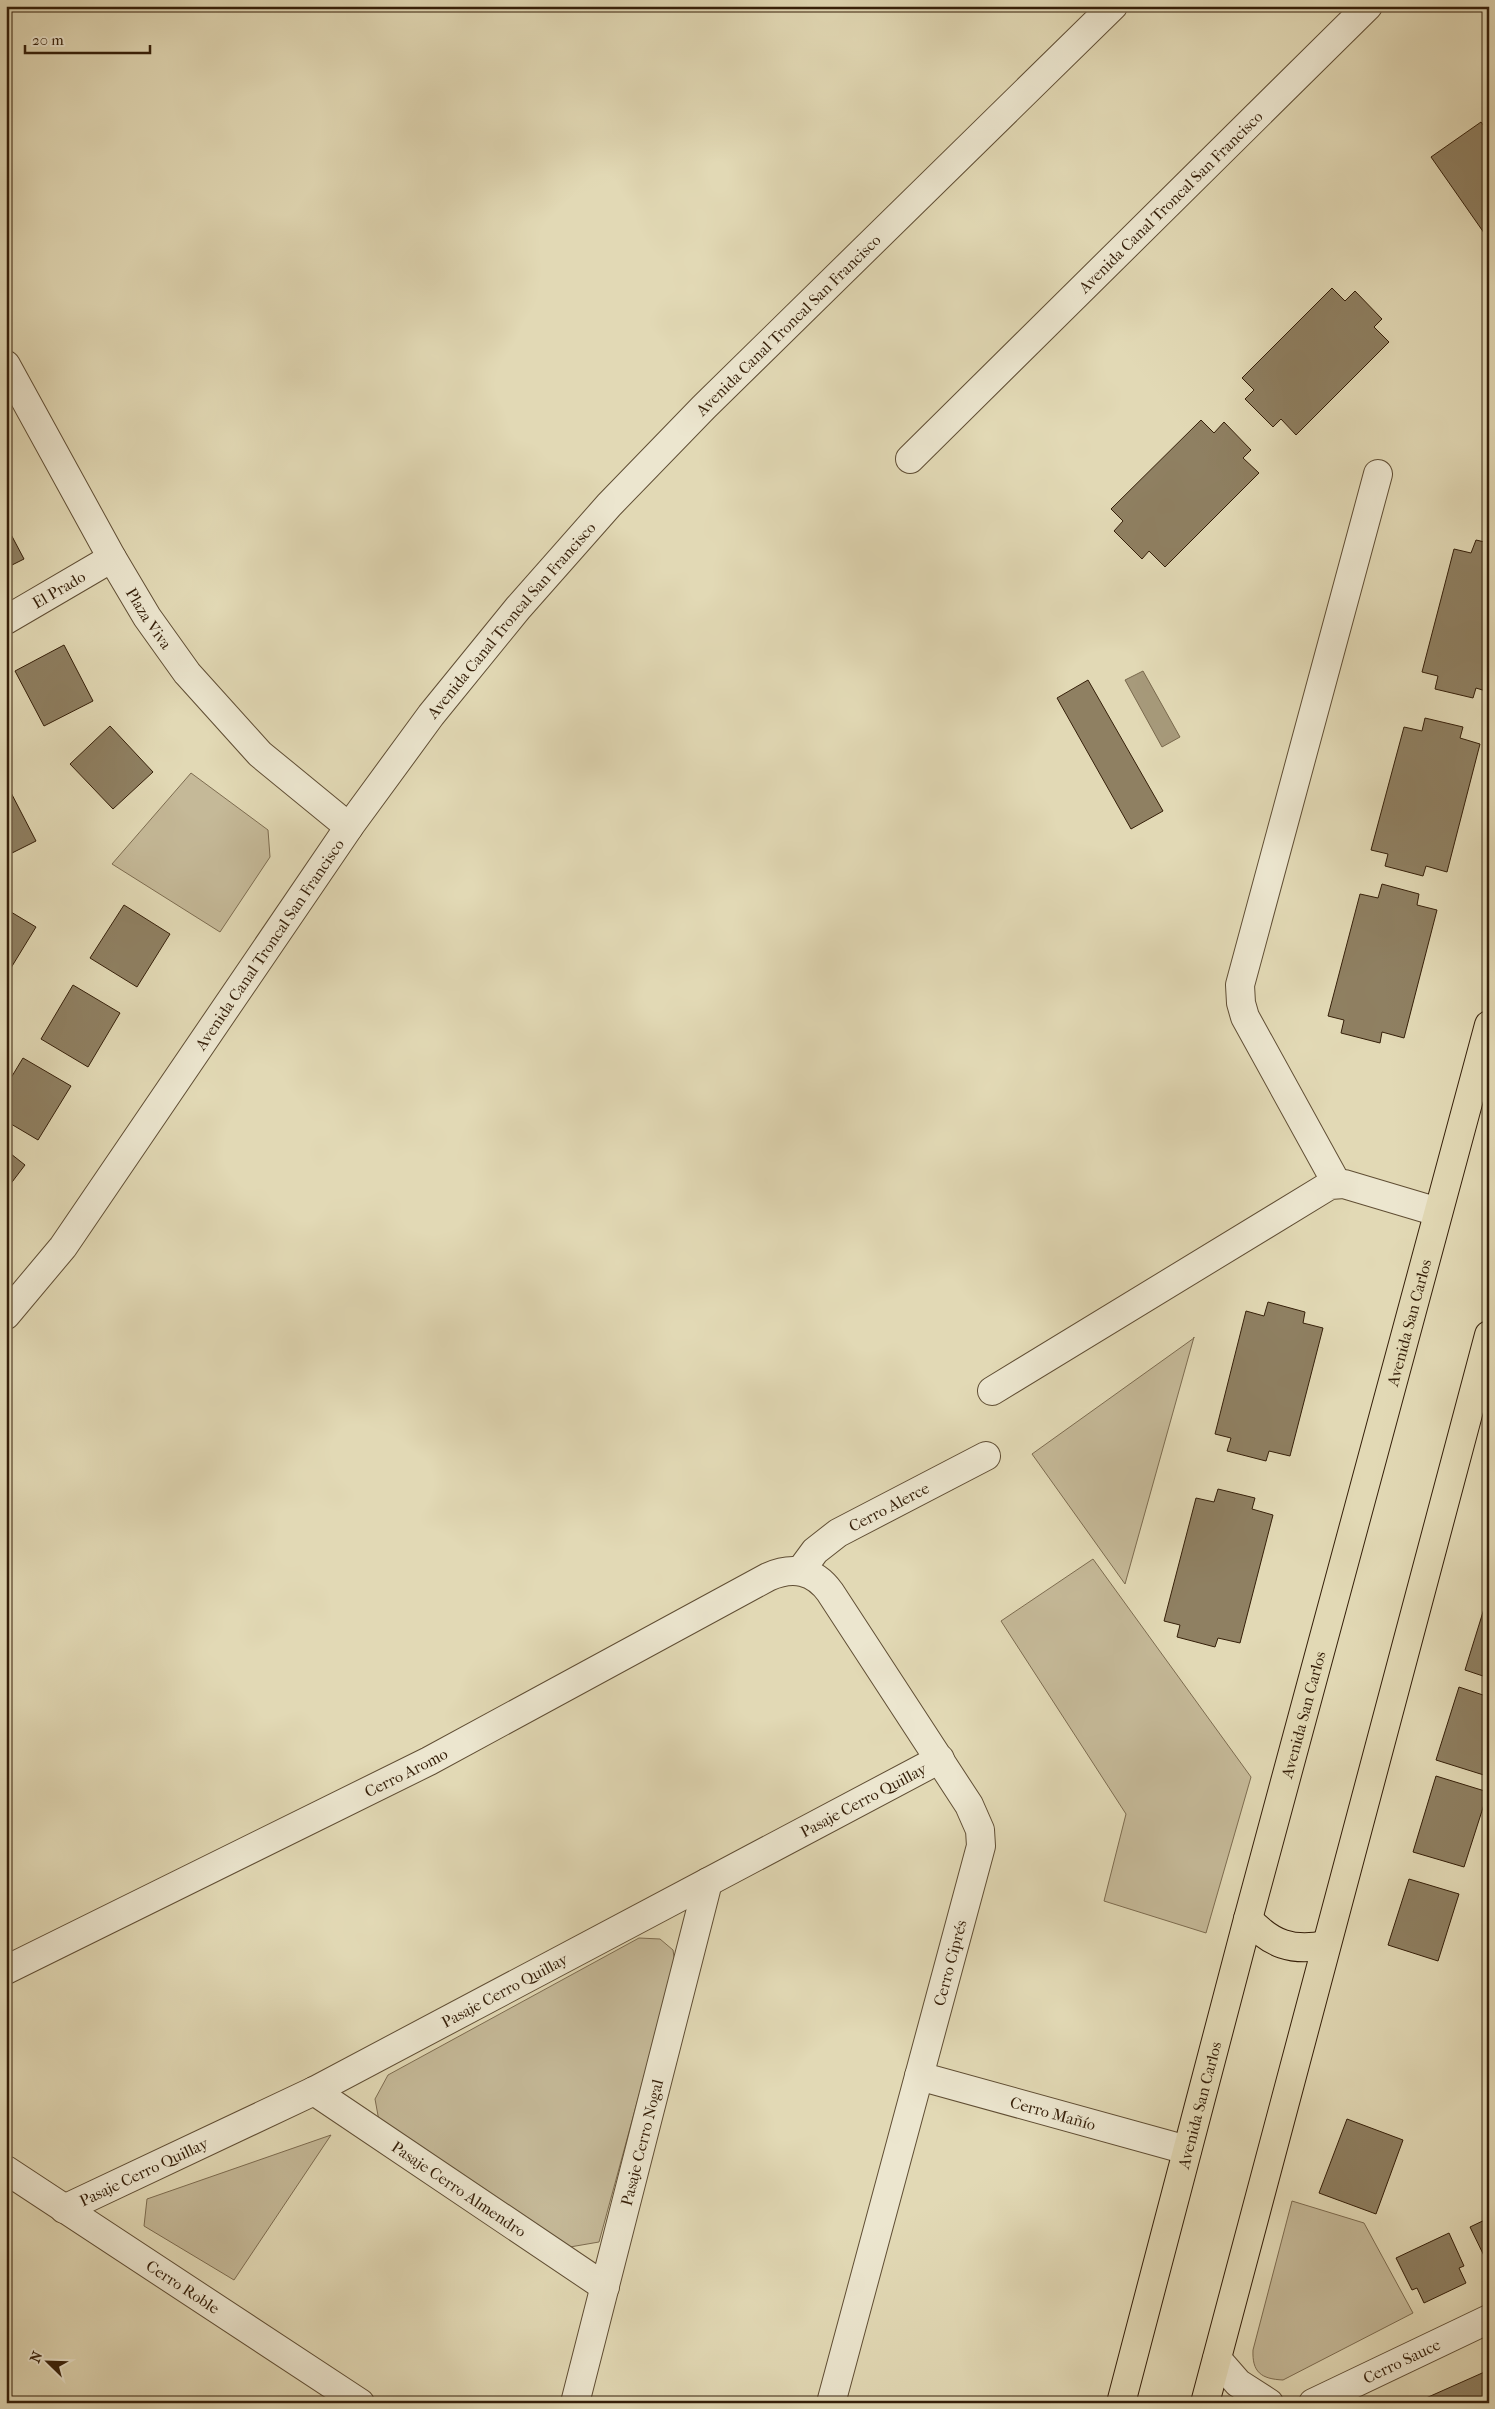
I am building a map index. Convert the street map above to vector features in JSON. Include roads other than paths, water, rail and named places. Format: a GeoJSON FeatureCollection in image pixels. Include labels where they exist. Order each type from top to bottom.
{"type":"FeatureCollection","features":[{"type":"Feature","properties":{"kind":"main road","name":"Avenida San Carlos"},"geometry":{"type":"LineString","coordinates":[[1121,2403],[1248,1919],[1489,1025]]}},
{"type":"Feature","properties":{"kind":"main road"},"geometry":{"type":"LineString","coordinates":[[1205,2403],[1487,1347]]}},
{"type":"Feature","properties":{"kind":"main road"},"geometry":{"type":"LineString","coordinates":[[1248,1919],[1261,1934],[1278,1943],[1297,1948],[1326,1946]]}},
{"type":"Feature","properties":{"kind":"street","name":"Avenida Canal Troncal San Francisco"},"geometry":{"type":"LineString","coordinates":[[6,1314],[62,1248],[349,827],[444,700],[518,608],[609,505],[704,407],[1113,6]]}},
{"type":"Feature","properties":{"kind":"street","name":"Avenida Canal Troncal San Francisco"},"geometry":{"type":"LineString","coordinates":[[910,459],[1368,6]]}},
{"type":"Feature","properties":{"kind":"street","name":"Plaza Viva"},"geometry":{"type":"LineString","coordinates":[[6,365],[112,558],[147,617],[187,673],[260,754],[349,827]]}},
{"type":"Feature","properties":{"kind":"street"},"geometry":{"type":"LineString","coordinates":[[1337,1184],[1245,1017],[1240,985],[1378,474]]}},
{"type":"Feature","properties":{"kind":"street","name":"El Prado"},"geometry":{"type":"LineString","coordinates":[[6,620],[112,558]]}},
{"type":"Feature","properties":{"kind":"street"},"geometry":{"type":"LineString","coordinates":[[992,1391],[1330,1185],[1344,1184],[1438,1212]]}},
{"type":"Feature","properties":{"kind":"street","name":"Cerro Alerce"},"geometry":{"type":"LineString","coordinates":[[801,1570],[815,1551],[838,1533],[986,1456]]}},
{"type":"Feature","properties":{"kind":"street","name":"Cerro Ciprés"},"geometry":{"type":"LineString","coordinates":[[801,1570],[823,1582],[940,1760],[976,1817],[980,1830],[981,1846],[831,2403]]}},
{"type":"Feature","properties":{"kind":"street","name":"Cerro Aromo"},"geometry":{"type":"LineString","coordinates":[[6,1970],[429,1761],[768,1577],[785,1571],[801,1570]]}},
{"type":"Feature","properties":{"kind":"street","name":"Pasaje Cerro Quillay"},"geometry":{"type":"LineString","coordinates":[[64,2209],[314,2091],[940,1760]]}},
{"type":"Feature","properties":{"kind":"street","name":"Pasaje Cerro Nogal"},"geometry":{"type":"LineString","coordinates":[[575,2403],[708,1882]]}},
{"type":"Feature","properties":{"kind":"street","name":"Cerro Mañío"},"geometry":{"type":"LineString","coordinates":[[919,2076],[1187,2150]]}},
{"type":"Feature","properties":{"kind":"street","name":"Pasaje Cerro Almendro"},"geometry":{"type":"LineString","coordinates":[[314,2091],[605,2287]]}},
{"type":"Feature","properties":{"kind":"street","name":"Cerro Roble"},"geometry":{"type":"LineString","coordinates":[[6,2170],[360,2403]]}},
{"type":"Feature","properties":{"kind":"street","name":"Cerro Sauce"},"geometry":{"type":"LineString","coordinates":[[1313,2403],[1489,2319]]}},
{"type":"Feature","properties":{"kind":"street"},"geometry":{"type":"LineString","coordinates":[[1217,2359],[1238,2383],[1269,2403]]}}]}
